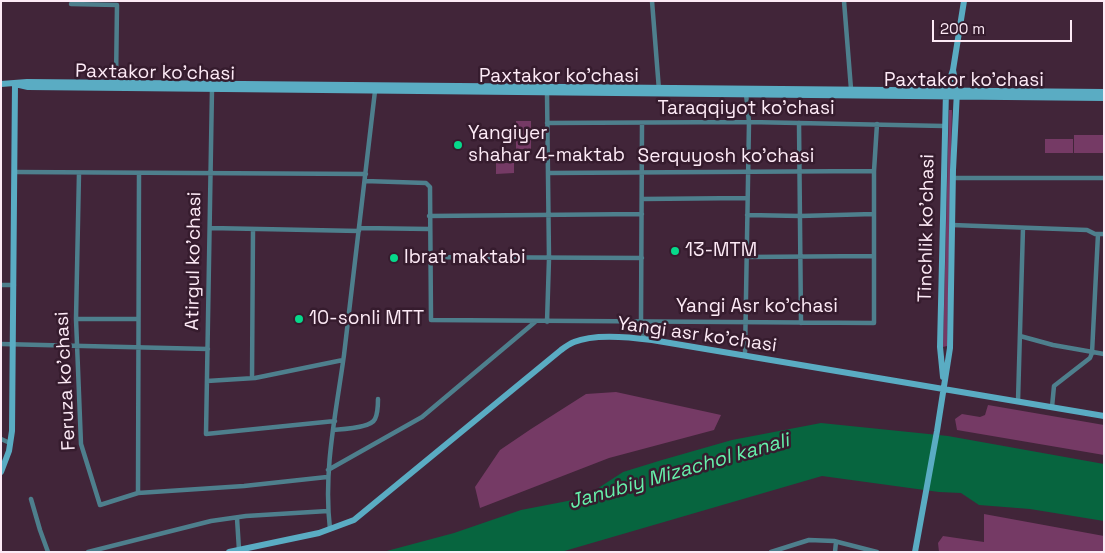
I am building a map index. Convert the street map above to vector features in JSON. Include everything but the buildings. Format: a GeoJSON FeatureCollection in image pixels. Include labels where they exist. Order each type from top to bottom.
{"type":"FeatureCollection","features":[{"type":"Feature","properties":{"kind":"main road","name":"Tinchlik ko'chasi"},"geometry":{"type":"LineString","coordinates":[[944,388],[940,347],[944,126],[946,93],[953,70],[964,1]]}},
{"type":"Feature","properties":{"kind":"main road","name":"Tinchlik ko'chasi"},"geometry":{"type":"LineString","coordinates":[[915,552],[950,348],[957,94],[953,70]]}},
{"type":"Feature","properties":{"kind":"main road","name":"Paxtakor ko'chasi"},"geometry":{"type":"LineString","coordinates":[[1,84],[27,82],[659,90],[746,94],[946,93]]}},
{"type":"Feature","properties":{"kind":"main road","name":"Paxtakor ko'chasi"},"geometry":{"type":"LineString","coordinates":[[15,84],[28,87],[375,91],[547,92],[851,89],[1104,98]]}},
{"type":"Feature","properties":{"kind":"main road"},"geometry":{"type":"LineString","coordinates":[[1,472],[12,431],[15,84]]}},
{"type":"Feature","properties":{"kind":"main road","name":"Paxtakor ko'chasi"},"geometry":{"type":"LineString","coordinates":[[957,94],[1104,92]]}},
{"type":"Feature","properties":{"kind":"main road","name":"Yangi asr ko'chasi"},"geometry":{"type":"LineString","coordinates":[[229,552],[319,533],[354,520],[561,350],[573,342],[584,339],[614,337],[644,339],[1104,416]]}},
{"type":"Feature","properties":{"kind":"street"},"geometry":{"type":"LineString","coordinates":[[652,1],[659,90]]}},
{"type":"Feature","properties":{"kind":"street"},"geometry":{"type":"LineString","coordinates":[[844,1],[851,89]]}},
{"type":"Feature","properties":{"kind":"street"},"geometry":{"type":"LineString","coordinates":[[71,4],[117,5],[116,83]]}},
{"type":"Feature","properties":{"kind":"street","name":"Atirgul ko'chasi"},"geometry":{"type":"LineString","coordinates":[[212,89],[206,434],[335,421]]}},
{"type":"Feature","properties":{"kind":"street"},"geometry":{"type":"LineString","coordinates":[[330,529],[327,477],[360,230],[375,91]]}},
{"type":"Feature","properties":{"kind":"street"},"geometry":{"type":"LineString","coordinates":[[547,92],[549,259],[547,322]]}},
{"type":"Feature","properties":{"kind":"street"},"geometry":{"type":"LineString","coordinates":[[745,355],[749,122],[746,94]]}},
{"type":"Feature","properties":{"kind":"street","name":"Taraqqiyot ko'chasi"},"geometry":{"type":"LineString","coordinates":[[547,123],[749,122],[944,126]]}},
{"type":"Feature","properties":{"kind":"street"},"geometry":{"type":"LineString","coordinates":[[642,123],[641,322],[644,339]]}},
{"type":"Feature","properties":{"kind":"street"},"geometry":{"type":"LineString","coordinates":[[799,123],[801,323]]}},
{"type":"Feature","properties":{"kind":"street"},"geometry":{"type":"LineString","coordinates":[[747,257],[874,256],[876,124]]}},
{"type":"Feature","properties":{"kind":"street","name":"Serquyosh ko'chasi"},"geometry":{"type":"LineString","coordinates":[[548,173],[874,171]]}},
{"type":"Feature","properties":{"kind":"street"},"geometry":{"type":"LineString","coordinates":[[15,172],[366,174]]}},
{"type":"Feature","properties":{"kind":"street","name":"Feruza ko'chasi"},"geometry":{"type":"LineString","coordinates":[[79,173],[76,346],[81,444],[100,505],[138,493],[244,486],[327,477]]}},
{"type":"Feature","properties":{"kind":"street"},"geometry":{"type":"LineString","coordinates":[[138,493],[139,174]]}},
{"type":"Feature","properties":{"kind":"street"},"geometry":{"type":"LineString","coordinates":[[954,178],[1104,178]]}},
{"type":"Feature","properties":{"kind":"street"},"geometry":{"type":"LineString","coordinates":[[365,181],[428,184],[430,187],[430,257],[642,258]]}},
{"type":"Feature","properties":{"kind":"street"},"geometry":{"type":"LineString","coordinates":[[642,200],[747,198]]}},
{"type":"Feature","properties":{"kind":"street"},"geometry":{"type":"LineString","coordinates":[[429,216],[642,214]]}},
{"type":"Feature","properties":{"kind":"street"},"geometry":{"type":"LineString","coordinates":[[747,215],[874,214]]}},
{"type":"Feature","properties":{"kind":"street"},"geometry":{"type":"LineString","coordinates":[[952,225],[1087,230],[1101,234],[1092,353],[1090,358],[1054,386],[1052,407]]}},
{"type":"Feature","properties":{"kind":"street"},"geometry":{"type":"LineString","coordinates":[[210,228],[429,229]]}},
{"type":"Feature","properties":{"kind":"street"},"geometry":{"type":"LineString","coordinates":[[1018,401],[1023,228]]}},
{"type":"Feature","properties":{"kind":"street"},"geometry":{"type":"LineString","coordinates":[[252,378],[254,229]]}},
{"type":"Feature","properties":{"kind":"street","name":"Yangi Asr ko'chasi"},"geometry":{"type":"LineString","coordinates":[[430,257],[431,320],[874,323],[874,256]]}},
{"type":"Feature","properties":{"kind":"street"},"geometry":{"type":"LineString","coordinates":[[1,285],[14,285]]}},
{"type":"Feature","properties":{"kind":"street"},"geometry":{"type":"LineString","coordinates":[[76,319],[138,319]]}},
{"type":"Feature","properties":{"kind":"street"},"geometry":{"type":"LineString","coordinates":[[328,470],[422,417],[535,322]]}},
{"type":"Feature","properties":{"kind":"street"},"geometry":{"type":"LineString","coordinates":[[1020,336],[1092,353],[1104,354]]}},
{"type":"Feature","properties":{"kind":"street"},"geometry":{"type":"LineString","coordinates":[[1,344],[208,349]]}},
{"type":"Feature","properties":{"kind":"street"},"geometry":{"type":"LineString","coordinates":[[207,381],[252,378],[343,360]]}},
{"type":"Feature","properties":{"kind":"street"},"geometry":{"type":"LineString","coordinates":[[334,430],[365,426],[374,421],[378,399]]}},
{"type":"Feature","properties":{"kind":"street"},"geometry":{"type":"LineString","coordinates":[[1,440],[10,443]]}},
{"type":"Feature","properties":{"kind":"street"},"geometry":{"type":"LineString","coordinates":[[31,499],[48,552]]}},
{"type":"Feature","properties":{"kind":"street"},"geometry":{"type":"LineString","coordinates":[[88,552],[211,521],[328,511]]}},
{"type":"Feature","properties":{"kind":"street"},"geometry":{"type":"LineString","coordinates":[[237,518],[239,550]]}},
{"type":"Feature","properties":{"kind":"street"},"geometry":{"type":"LineString","coordinates":[[771,552],[809,540],[836,542],[877,552]]}},
{"type":"Feature","properties":{"kind":"street"},"geometry":{"type":"LineString","coordinates":[[835,552],[836,542]]}},
{"type":"Feature","properties":{"kind":"shaded area"},"geometry":{"type":"Polygon","coordinates":[[[949,110],[952,110],[947,346],[943,347],[949,110]]]}},
{"type":"Feature","properties":{"kind":"shaded area"},"geometry":{"type":"Polygon","coordinates":[[[516,121],[531,121],[531,149],[516,149],[516,121]]]}},
{"type":"Feature","properties":{"kind":"shaded area"},"geometry":{"type":"Polygon","coordinates":[[[1074,135],[1104,135],[1104,153],[1074,153],[1074,135]]]}},
{"type":"Feature","properties":{"kind":"shaded area"},"geometry":{"type":"Polygon","coordinates":[[[1045,139],[1073,139],[1073,153],[1045,153],[1045,139]]]}},
{"type":"Feature","properties":{"kind":"shaded area"},"geometry":{"type":"Polygon","coordinates":[[[496,163],[514,163],[514,173],[496,174],[496,163]]]}},
{"type":"Feature","properties":{"kind":"shaded area"},"geometry":{"type":"Polygon","coordinates":[[[616,392],[721,415],[714,430],[609,458],[480,508],[475,487],[500,450],[586,394],[616,392]]]}},
{"type":"Feature","properties":{"kind":"shaded area"},"geometry":{"type":"Polygon","coordinates":[[[988,405],[1104,425],[1104,455],[957,430],[955,419],[962,414],[980,417],[985,415],[988,405]]]}},
{"type":"Feature","properties":{"kind":"shaded area"},"geometry":{"type":"Polygon","coordinates":[[[984,514],[1104,536],[1104,552],[939,552],[938,543],[943,536],[984,542],[984,514]]]}},
{"type":"Feature","properties":{"kind":"water","name":"Janubiy Mizachol kanali"},"geometry":{"type":"Polygon","coordinates":[[[821,423],[948,436],[1104,464],[1104,521],[1030,509],[979,505],[961,493],[939,492],[822,476],[561,552],[383,552],[454,533],[521,510],[583,498],[623,472],[662,460],[732,440],[821,423]]]}},
{"type":"Feature","properties":{"kind":"place","name":"Yangiyer shahar 4-maktab"},"geometry":{"type":"Point","coordinates":[458,145]}},
{"type":"Feature","properties":{"kind":"place","name":"13-MTM"},"geometry":{"type":"Point","coordinates":[675,251]}},
{"type":"Feature","properties":{"kind":"place","name":"Ibrat maktabi"},"geometry":{"type":"Point","coordinates":[394,258]}},
{"type":"Feature","properties":{"kind":"place","name":"10-sonli MTT"},"geometry":{"type":"Point","coordinates":[299,319]}}]}
